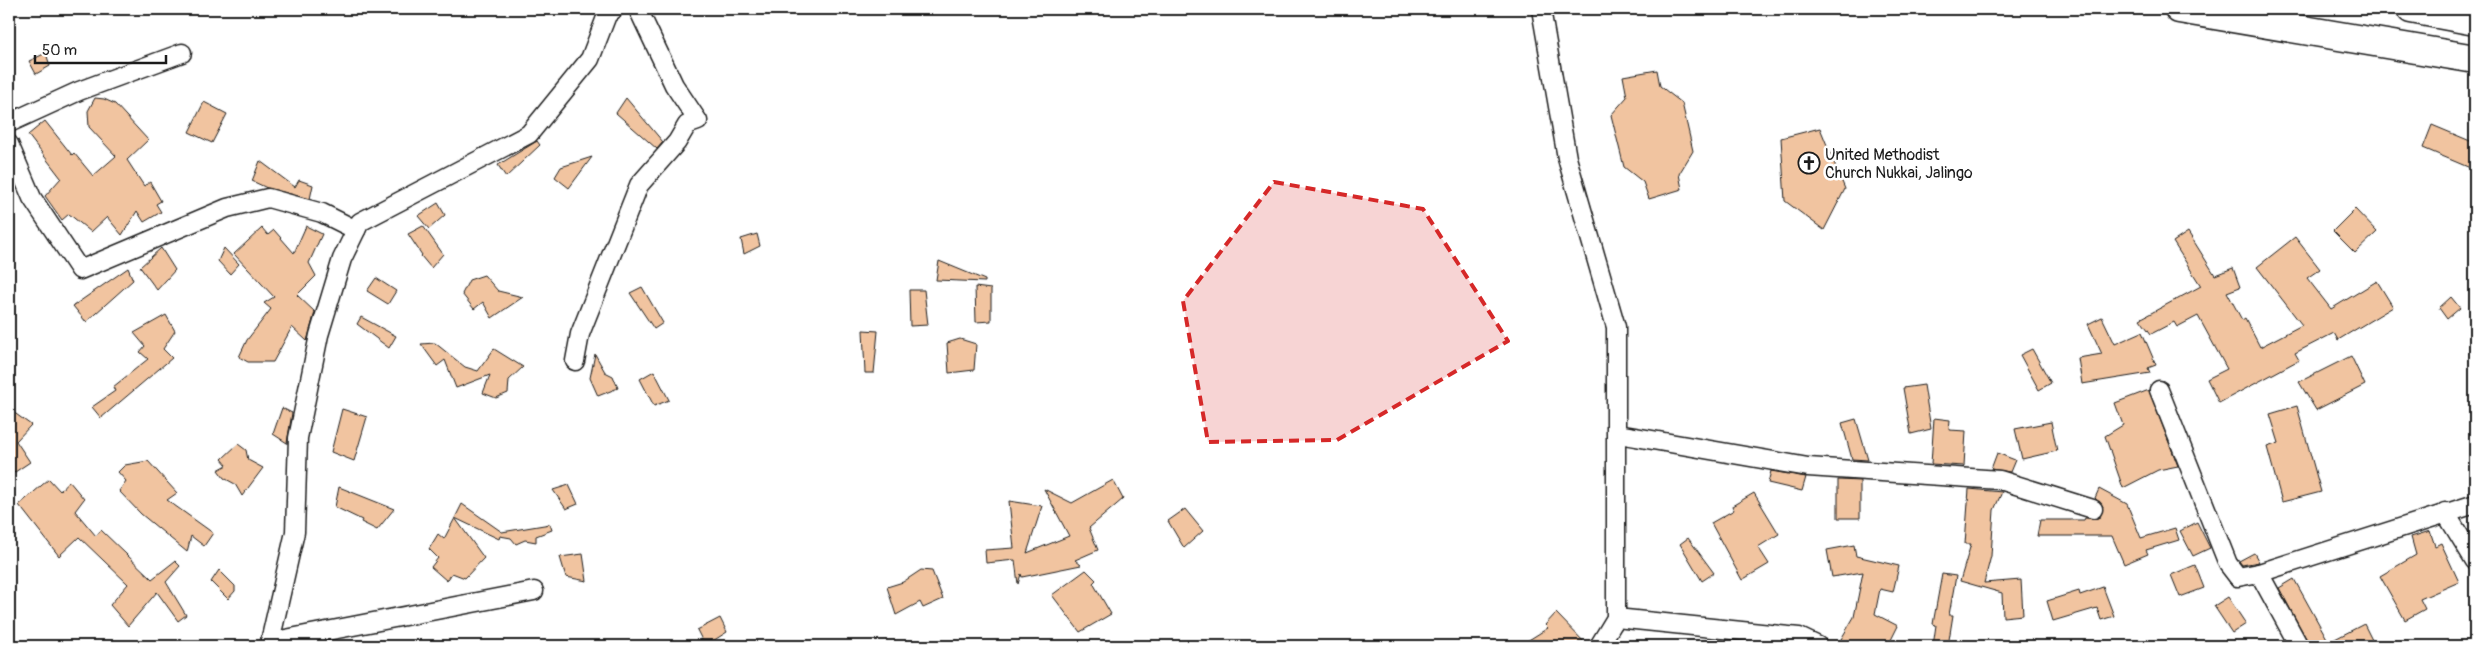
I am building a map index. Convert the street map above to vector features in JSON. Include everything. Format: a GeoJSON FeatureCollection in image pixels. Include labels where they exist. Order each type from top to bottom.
{"type":"FeatureCollection","features":[{"type":"Feature","properties":{"kind":"highway"},"geometry":{"type":"LineString","coordinates":[[2179,9],[2475,59]]}},
{"type":"Feature","properties":{"kind":"highway"},"geometry":{"type":"LineString","coordinates":[[2411,9],[2475,21]]}},
{"type":"Feature","properties":{"kind":"street"},"geometry":{"type":"LineString","coordinates":[[534,591],[269,644],[295,532],[298,438],[319,336],[342,259],[360,222],[529,134],[590,59],[606,14],[614,9]]}},
{"type":"Feature","properties":{"kind":"street"},"geometry":{"type":"LineString","coordinates":[[575,361],[580,334],[639,185],[677,142],[688,125],[698,121],[674,85],[638,9]]}},
{"type":"Feature","properties":{"kind":"street"},"geometry":{"type":"LineString","coordinates":[[1541,9],[1567,158],[1616,327],[1618,434],[1615,510],[1616,618],[1599,646]]}},
{"type":"Feature","properties":{"kind":"street"},"geometry":{"type":"LineString","coordinates":[[9,123],[79,90],[182,53]]}},
{"type":"Feature","properties":{"kind":"street"},"geometry":{"type":"LineString","coordinates":[[9,144],[32,198],[80,270],[227,208],[268,198],[322,213],[356,230]]}},
{"type":"Feature","properties":{"kind":"street"},"geometry":{"type":"LineString","coordinates":[[2159,390],[2228,564],[2238,577],[2259,573],[2445,512],[2475,504]]}},
{"type":"Feature","properties":{"kind":"street"},"geometry":{"type":"LineString","coordinates":[[1618,434],[1808,468],[2000,480],[2093,509]]}},
{"type":"Feature","properties":{"kind":"street"},"geometry":{"type":"LineString","coordinates":[[2445,512],[2475,561]]}},
{"type":"Feature","properties":{"kind":"street"},"geometry":{"type":"LineString","coordinates":[[2259,573],[2299,646]]}},
{"type":"Feature","properties":{"kind":"street"},"geometry":{"type":"LineString","coordinates":[[1616,618],[1799,637],[1818,646]]}},
{"type":"Feature","properties":{"kind":"highlighted area"},"geometry":{"type":"Polygon","coordinates":[[[1274,182],[1423,209],[1508,341],[1337,440],[1208,442],[1183,301],[1274,182]]]}},
{"type":"Feature","properties":{"kind":"building"},"geometry":{"type":"Polygon","coordinates":[[[46,53],[50,66],[36,74],[29,61],[46,53]]]}},
{"type":"Feature","properties":{"kind":"building"},"geometry":{"type":"Polygon","coordinates":[[[1657,70],[1660,86],[1682,103],[1693,151],[1679,174],[1682,189],[1649,199],[1643,182],[1624,167],[1611,115],[1627,97],[1623,76],[1657,70]]]}},
{"type":"Feature","properties":{"kind":"building"},"geometry":{"type":"Polygon","coordinates":[[[95,98],[104,99],[115,104],[148,140],[127,160],[144,186],[150,182],[161,201],[156,204],[161,212],[144,222],[137,211],[122,235],[107,217],[91,232],[69,214],[62,220],[45,196],[61,178],[28,135],[45,121],[72,155],[74,153],[93,176],[116,156],[89,127],[88,111],[95,98]]]}},
{"type":"Feature","properties":{"kind":"building"},"geometry":{"type":"Polygon","coordinates":[[[626,98],[663,142],[657,149],[616,113],[626,98]]]}},
{"type":"Feature","properties":{"kind":"building"},"geometry":{"type":"Polygon","coordinates":[[[204,102],[227,114],[212,143],[189,132],[204,102]]]}},
{"type":"Feature","properties":{"kind":"building"},"geometry":{"type":"Polygon","coordinates":[[[2432,125],[2475,143],[2475,170],[2423,148],[2432,125]]]}},
{"type":"Feature","properties":{"kind":"building","name":"United Methodist Church Nukkai, Jalingo"},"geometry":{"type":"Polygon","coordinates":[[[1820,128],[1845,189],[1824,230],[1785,201],[1781,138],[1820,128]]]}},
{"type":"Feature","properties":{"kind":"building"},"geometry":{"type":"Polygon","coordinates":[[[537,141],[540,145],[506,177],[498,165],[537,141]]]}},
{"type":"Feature","properties":{"kind":"building"},"geometry":{"type":"Polygon","coordinates":[[[592,157],[569,188],[555,177],[561,167],[592,157]]]}},
{"type":"Feature","properties":{"kind":"building"},"geometry":{"type":"Polygon","coordinates":[[[260,161],[295,187],[299,180],[313,185],[310,199],[267,188],[252,181],[260,161]]]}},
{"type":"Feature","properties":{"kind":"building"},"geometry":{"type":"Polygon","coordinates":[[[438,203],[445,215],[429,229],[418,216],[438,203]]]}},
{"type":"Feature","properties":{"kind":"building"},"geometry":{"type":"Polygon","coordinates":[[[2355,209],[2377,232],[2355,253],[2333,231],[2355,209]]]}},
{"type":"Feature","properties":{"kind":"building"},"geometry":{"type":"Polygon","coordinates":[[[306,226],[322,234],[309,263],[316,276],[297,295],[315,312],[307,341],[292,327],[273,362],[248,362],[239,357],[247,340],[271,309],[264,303],[274,297],[234,254],[262,228],[268,235],[274,230],[294,253],[306,226]]]}},
{"type":"Feature","properties":{"kind":"building"},"geometry":{"type":"Polygon","coordinates":[[[423,226],[443,254],[431,268],[421,256],[408,234],[423,226]]]}},
{"type":"Feature","properties":{"kind":"building"},"geometry":{"type":"Polygon","coordinates":[[[2188,232],[2215,275],[2233,268],[2240,287],[2227,292],[2242,320],[2245,318],[2260,347],[2302,325],[2257,267],[2295,237],[2320,269],[2307,278],[2331,309],[2377,281],[2393,307],[2338,340],[2334,333],[2295,353],[2299,360],[2219,403],[2207,379],[2227,369],[2198,316],[2177,327],[2174,322],[2151,334],[2140,319],[2201,286],[2173,242],[2188,232]]]}},
{"type":"Feature","properties":{"kind":"building"},"geometry":{"type":"Polygon","coordinates":[[[757,234],[760,246],[744,254],[741,239],[757,234]]]}},
{"type":"Feature","properties":{"kind":"building"},"geometry":{"type":"Polygon","coordinates":[[[161,248],[175,270],[157,290],[140,267],[161,248]]]}},
{"type":"Feature","properties":{"kind":"building"},"geometry":{"type":"Polygon","coordinates":[[[224,248],[239,264],[230,274],[218,261],[224,248]]]}},
{"type":"Feature","properties":{"kind":"building"},"geometry":{"type":"Polygon","coordinates":[[[939,261],[985,280],[985,282],[936,280],[939,261]]]}},
{"type":"Feature","properties":{"kind":"building"},"geometry":{"type":"Polygon","coordinates":[[[128,268],[133,280],[86,322],[73,306],[128,268]]]}},
{"type":"Feature","properties":{"kind":"building"},"geometry":{"type":"Polygon","coordinates":[[[484,275],[498,291],[523,297],[492,318],[483,302],[474,309],[462,294],[469,280],[484,275]]]}},
{"type":"Feature","properties":{"kind":"building"},"geometry":{"type":"Polygon","coordinates":[[[376,278],[396,291],[388,304],[367,291],[376,278]]]}},
{"type":"Feature","properties":{"kind":"building"},"geometry":{"type":"Polygon","coordinates":[[[642,287],[663,323],[654,329],[630,293],[642,287]]]}},
{"type":"Feature","properties":{"kind":"building"},"geometry":{"type":"Polygon","coordinates":[[[975,287],[991,289],[991,321],[976,322],[975,287]]]}},
{"type":"Feature","properties":{"kind":"building"},"geometry":{"type":"Polygon","coordinates":[[[909,290],[924,290],[928,325],[910,326],[909,290]]]}},
{"type":"Feature","properties":{"kind":"building"},"geometry":{"type":"Polygon","coordinates":[[[2451,297],[2460,308],[2447,319],[2439,308],[2451,297]]]}},
{"type":"Feature","properties":{"kind":"building"},"geometry":{"type":"Polygon","coordinates":[[[166,315],[175,331],[163,349],[172,358],[101,418],[92,407],[115,391],[113,387],[148,359],[140,352],[145,346],[134,333],[166,315]]]}},
{"type":"Feature","properties":{"kind":"building"},"geometry":{"type":"Polygon","coordinates":[[[361,317],[396,336],[389,348],[357,324],[361,317]]]}},
{"type":"Feature","properties":{"kind":"building"},"geometry":{"type":"Polygon","coordinates":[[[2102,317],[2115,344],[2142,332],[2156,365],[2148,368],[2150,373],[2082,384],[2078,358],[2102,354],[2088,324],[2102,317]]]}},
{"type":"Feature","properties":{"kind":"building"},"geometry":{"type":"Polygon","coordinates":[[[863,330],[878,331],[874,373],[865,373],[863,330]]]}},
{"type":"Feature","properties":{"kind":"building"},"geometry":{"type":"Polygon","coordinates":[[[960,339],[976,344],[974,370],[949,373],[947,343],[960,339]]]}},
{"type":"Feature","properties":{"kind":"building"},"geometry":{"type":"Polygon","coordinates":[[[435,343],[465,367],[478,371],[494,349],[523,367],[509,380],[508,393],[496,398],[483,393],[490,375],[456,388],[445,360],[437,366],[421,344],[435,343]]]}},
{"type":"Feature","properties":{"kind":"building"},"geometry":{"type":"Polygon","coordinates":[[[2032,349],[2051,383],[2039,390],[2020,355],[2032,349]]]}},
{"type":"Feature","properties":{"kind":"building"},"geometry":{"type":"Polygon","coordinates":[[[595,354],[605,372],[613,376],[618,388],[598,396],[590,378],[595,354]]]}},
{"type":"Feature","properties":{"kind":"building"},"geometry":{"type":"Polygon","coordinates":[[[2351,356],[2365,385],[2316,410],[2299,382],[2351,356]]]}},
{"type":"Feature","properties":{"kind":"building"},"geometry":{"type":"Polygon","coordinates":[[[654,371],[669,400],[654,406],[640,379],[654,371]]]}},
{"type":"Feature","properties":{"kind":"building"},"geometry":{"type":"Polygon","coordinates":[[[1924,385],[1931,429],[1911,434],[1903,388],[1924,385]]]}},
{"type":"Feature","properties":{"kind":"building"},"geometry":{"type":"Polygon","coordinates":[[[2149,390],[2178,466],[2158,470],[2123,488],[2105,436],[2123,425],[2115,403],[2149,390]]]}},
{"type":"Feature","properties":{"kind":"building"},"geometry":{"type":"Polygon","coordinates":[[[2297,406],[2321,492],[2282,502],[2267,447],[2279,443],[2270,414],[2297,406]]]}},
{"type":"Feature","properties":{"kind":"building"},"geometry":{"type":"Polygon","coordinates":[[[282,408],[292,413],[287,443],[273,434],[282,408]]]}},
{"type":"Feature","properties":{"kind":"building"},"geometry":{"type":"Polygon","coordinates":[[[9,409],[31,425],[16,441],[30,462],[9,476],[9,409]]]}},
{"type":"Feature","properties":{"kind":"building"},"geometry":{"type":"Polygon","coordinates":[[[342,409],[367,417],[354,461],[331,452],[342,409]]]}},
{"type":"Feature","properties":{"kind":"building"},"geometry":{"type":"Polygon","coordinates":[[[1934,418],[1950,420],[1949,430],[1966,431],[1964,466],[1931,464],[1934,418]]]}},
{"type":"Feature","properties":{"kind":"building"},"geometry":{"type":"Polygon","coordinates":[[[1856,419],[1868,460],[1852,459],[1842,423],[1856,419]]]}},
{"type":"Feature","properties":{"kind":"building"},"geometry":{"type":"Polygon","coordinates":[[[2051,422],[2057,451],[2022,459],[2015,429],[2051,422]]]}},
{"type":"Feature","properties":{"kind":"building"},"geometry":{"type":"Polygon","coordinates":[[[238,444],[246,450],[248,460],[263,468],[242,496],[235,484],[224,478],[218,470],[227,465],[222,459],[238,444]]]}},
{"type":"Feature","properties":{"kind":"building"},"geometry":{"type":"Polygon","coordinates":[[[1997,453],[2015,460],[2010,472],[1991,469],[1997,453]]]}},
{"type":"Feature","properties":{"kind":"building"},"geometry":{"type":"Polygon","coordinates":[[[148,461],[177,493],[167,500],[213,533],[204,546],[191,536],[187,552],[141,514],[119,491],[126,481],[118,472],[125,465],[148,461]]]}},
{"type":"Feature","properties":{"kind":"building"},"geometry":{"type":"Polygon","coordinates":[[[1771,471],[1806,477],[1802,491],[1768,483],[1771,471]]]}},
{"type":"Feature","properties":{"kind":"building"},"geometry":{"type":"Polygon","coordinates":[[[49,479],[60,491],[69,481],[84,499],[75,511],[96,536],[101,530],[152,579],[175,561],[180,566],[166,582],[186,615],[178,621],[157,592],[128,626],[110,605],[128,584],[79,537],[59,556],[19,505],[49,479]]]}},
{"type":"Feature","properties":{"kind":"building"},"geometry":{"type":"Polygon","coordinates":[[[1113,480],[1123,499],[1089,528],[1098,550],[1075,560],[1081,565],[1022,577],[1021,574],[1018,584],[1015,560],[986,563],[985,550],[1014,548],[1009,501],[1042,506],[1027,553],[1069,536],[1044,489],[1072,503],[1113,480]]]}},
{"type":"Feature","properties":{"kind":"building"},"geometry":{"type":"Polygon","coordinates":[[[1838,480],[1860,481],[1860,518],[1838,518],[1838,480]]]}},
{"type":"Feature","properties":{"kind":"building"},"geometry":{"type":"Polygon","coordinates":[[[569,485],[578,504],[566,509],[553,490],[569,485]]]}},
{"type":"Feature","properties":{"kind":"building"},"geometry":{"type":"Polygon","coordinates":[[[339,487],[394,509],[377,530],[361,522],[362,520],[335,507],[339,487]]]}},
{"type":"Feature","properties":{"kind":"building"},"geometry":{"type":"Polygon","coordinates":[[[1969,489],[2002,492],[1994,510],[1991,556],[1984,583],[2021,580],[2023,615],[2003,617],[2002,593],[1960,581],[1971,544],[1965,544],[1969,489]]]}},
{"type":"Feature","properties":{"kind":"building"},"geometry":{"type":"Polygon","coordinates":[[[2099,489],[2127,504],[2141,538],[2175,528],[2179,540],[2146,550],[2148,554],[2124,564],[2112,536],[2037,536],[2040,520],[2084,520],[2085,518],[2095,519],[2100,517],[2103,506],[2095,498],[2099,489]]]}},
{"type":"Feature","properties":{"kind":"building"},"geometry":{"type":"Polygon","coordinates":[[[1754,493],[1779,534],[1758,547],[1769,564],[1742,580],[1711,523],[1734,510],[1732,506],[1754,493]]]}},
{"type":"Feature","properties":{"kind":"building"},"geometry":{"type":"Polygon","coordinates":[[[462,504],[502,532],[550,524],[552,530],[536,536],[536,542],[525,540],[516,544],[511,538],[500,536],[499,539],[455,518],[462,504]]]}},
{"type":"Feature","properties":{"kind":"building"},"geometry":{"type":"Polygon","coordinates":[[[1185,509],[1203,531],[1184,548],[1168,521],[1185,509]]]}},
{"type":"Feature","properties":{"kind":"building"},"geometry":{"type":"Polygon","coordinates":[[[455,518],[484,558],[465,578],[452,573],[447,581],[431,567],[438,558],[429,549],[438,534],[444,539],[455,518]]]}},
{"type":"Feature","properties":{"kind":"building"},"geometry":{"type":"Polygon","coordinates":[[[2197,522],[2210,548],[2193,556],[2180,531],[2197,522]]]}},
{"type":"Feature","properties":{"kind":"building"},"geometry":{"type":"Polygon","coordinates":[[[2430,531],[2435,546],[2441,543],[2459,582],[2420,599],[2425,609],[2405,620],[2380,576],[2416,555],[2411,537],[2430,531]]]}},
{"type":"Feature","properties":{"kind":"building"},"geometry":{"type":"Polygon","coordinates":[[[1688,538],[1714,573],[1702,581],[1680,544],[1688,538]]]}},
{"type":"Feature","properties":{"kind":"building"},"geometry":{"type":"Polygon","coordinates":[[[1854,545],[1856,556],[1899,566],[1893,592],[1880,589],[1875,614],[1898,626],[1888,646],[1837,646],[1854,617],[1863,572],[1832,577],[1827,550],[1854,545]]]}},
{"type":"Feature","properties":{"kind":"building"},"geometry":{"type":"Polygon","coordinates":[[[2254,553],[2259,562],[2242,565],[2239,561],[2254,553]]]}},
{"type":"Feature","properties":{"kind":"building"},"geometry":{"type":"Polygon","coordinates":[[[583,554],[587,581],[566,577],[560,557],[583,554]]]}},
{"type":"Feature","properties":{"kind":"building"},"geometry":{"type":"Polygon","coordinates":[[[2195,565],[2204,588],[2180,597],[2171,575],[2195,565]]]}},
{"type":"Feature","properties":{"kind":"building"},"geometry":{"type":"Polygon","coordinates":[[[219,570],[235,586],[235,591],[228,599],[211,582],[219,570]]]}},
{"type":"Feature","properties":{"kind":"building"},"geometry":{"type":"Polygon","coordinates":[[[921,570],[932,571],[943,599],[923,608],[920,602],[896,615],[887,587],[903,582],[921,570]]]}},
{"type":"Feature","properties":{"kind":"building"},"geometry":{"type":"Polygon","coordinates":[[[1086,570],[1096,580],[1093,583],[1111,614],[1080,632],[1052,595],[1086,570]]]}},
{"type":"Feature","properties":{"kind":"building"},"geometry":{"type":"Polygon","coordinates":[[[1942,574],[1956,576],[1949,615],[1953,615],[1948,646],[1933,646],[1936,625],[1933,624],[1942,574]]]}},
{"type":"Feature","properties":{"kind":"building"},"geometry":{"type":"Polygon","coordinates":[[[2294,579],[2329,642],[2364,624],[2372,640],[2360,646],[2310,646],[2279,588],[2294,579]]]}},
{"type":"Feature","properties":{"kind":"building"},"geometry":{"type":"Polygon","coordinates":[[[2103,587],[2114,616],[2101,620],[2097,608],[2053,621],[2047,601],[2079,591],[2080,595],[2103,587]]]}},
{"type":"Feature","properties":{"kind":"building"},"geometry":{"type":"Polygon","coordinates":[[[2228,597],[2246,624],[2232,633],[2214,606],[2228,597]]]}},
{"type":"Feature","properties":{"kind":"building"},"geometry":{"type":"Polygon","coordinates":[[[1556,613],[1588,646],[1519,646],[1548,628],[1545,625],[1556,613]]]}},
{"type":"Feature","properties":{"kind":"building"},"geometry":{"type":"Polygon","coordinates":[[[720,618],[727,632],[705,646],[697,630],[720,618]]]}},
{"type":"Feature","properties":{"kind":"place","name":"United Methodist Church Nukkai, Jalingo"},"geometry":{"type":"Point","coordinates":[1809,163]}}]}
